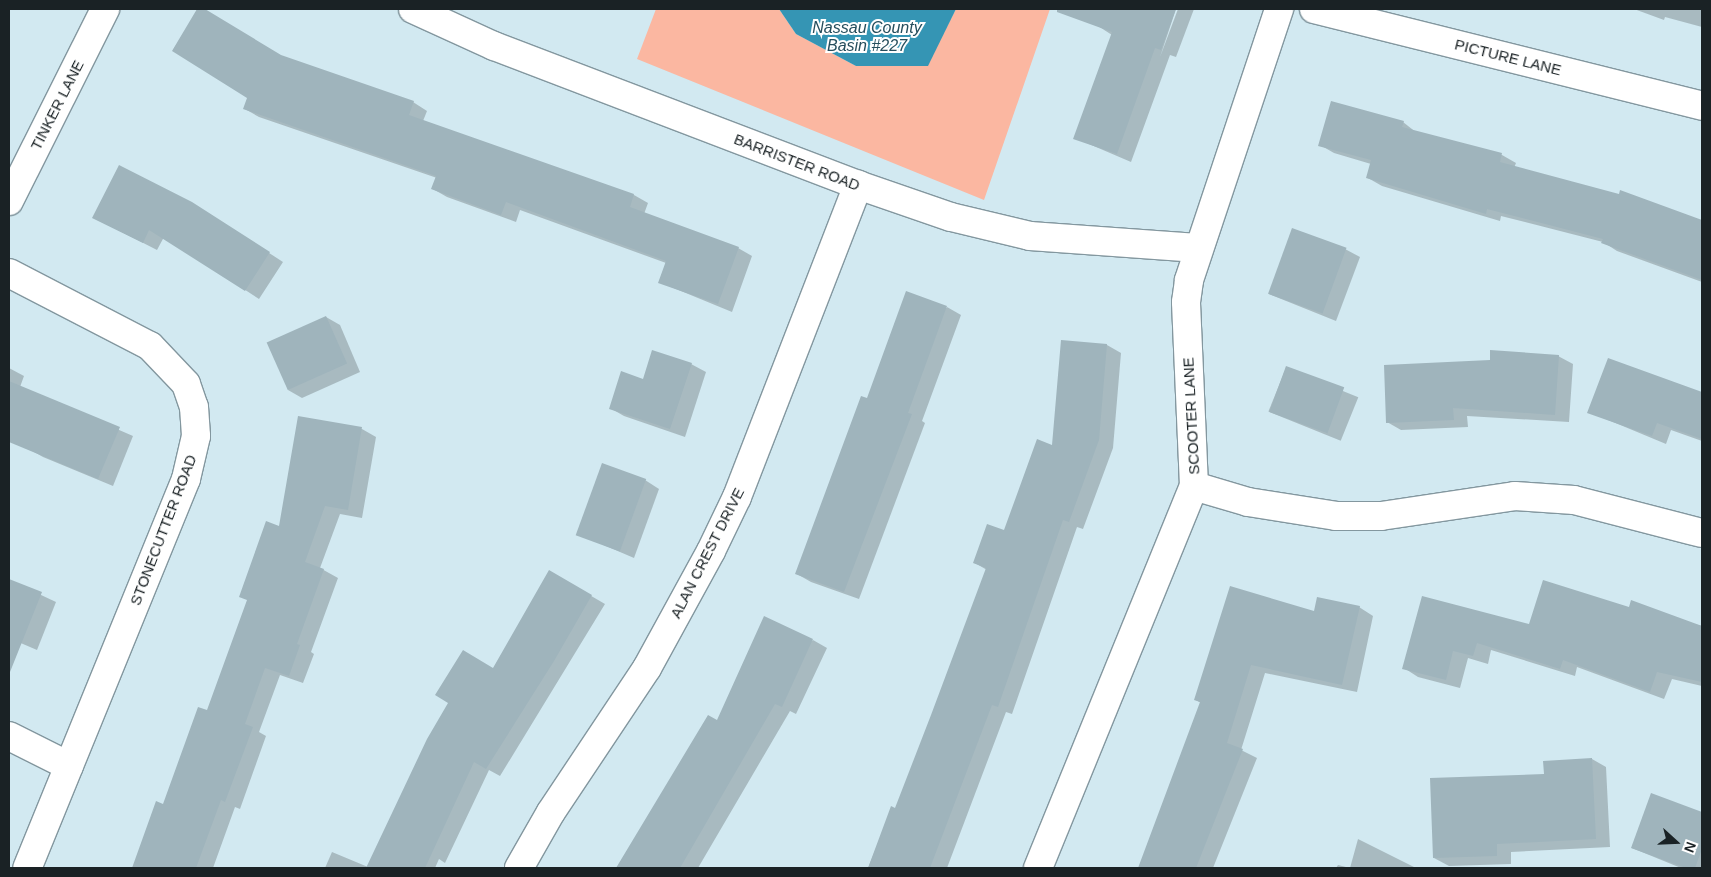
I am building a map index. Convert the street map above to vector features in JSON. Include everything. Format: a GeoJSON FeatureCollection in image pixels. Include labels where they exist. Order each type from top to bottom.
{"type":"FeatureCollection","features":[{"type":"Feature","properties":{"kind":"street","name":"TINKER LANE"},"geometry":{"type":"LineString","coordinates":[[9,201],[105,9]]}},
{"type":"Feature","properties":{"kind":"street","name":"SCOOTER LANE"},"geometry":{"type":"LineString","coordinates":[[1038,868],[1194,486],[1186,302],[1198,248],[1280,9]]}},
{"type":"Feature","properties":{"kind":"street","name":"PICTURE LANE"},"geometry":{"type":"LineString","coordinates":[[1314,9],[1702,106]]}},
{"type":"Feature","properties":{"kind":"street","name":"BARRISTER ROAD"},"geometry":{"type":"LineString","coordinates":[[423,11],[494,46],[858,185],[951,217],[1030,236],[1198,248]]}},
{"type":"Feature","properties":{"kind":"street","name":"ALAN CREST DRIVE"},"geometry":{"type":"LineString","coordinates":[[519,868],[551,812],[647,668],[711,551],[737,497],[858,185]]}},
{"type":"Feature","properties":{"kind":"street","name":"STONECUTTER ROAD"},"geometry":{"type":"LineString","coordinates":[[9,274],[150,346],[186,384],[194,407],[196,436],[186,480],[27,868]]}},
{"type":"Feature","properties":{"kind":"street"},"geometry":{"type":"LineString","coordinates":[[1194,486],[1248,502],[1336,516],[1381,516],[1516,496],[1574,500],[1702,532]]}},
{"type":"Feature","properties":{"kind":"street"},"geometry":{"type":"LineString","coordinates":[[9,736],[69,766]]}},
{"type":"Feature","properties":{"kind":"shaded area","name":"Nassau County Basin #227"},"geometry":{"type":"Polygon","coordinates":[[[656,9],[779,9],[796,34],[856,66],[927,66],[956,9],[1050,9],[984,200],[637,59],[656,9]]]}},
{"type":"Feature","properties":{"kind":"water","name":"Nassau County Basin #227"},"geometry":{"type":"Polygon","coordinates":[[[779,9],[956,9],[928,66],[856,66],[796,34],[779,9]]]}},
{"type":"Feature","properties":{"kind":"building"},"geometry":{"type":"Polygon","coordinates":[[[197,9],[205,9],[281,55],[414,101],[409,115],[634,194],[630,207],[739,247],[718,304],[658,283],[666,261],[506,202],[501,215],[431,189],[436,176],[243,109],[247,98],[172,51],[197,9]]]}},
{"type":"Feature","properties":{"kind":"building"},"geometry":{"type":"Polygon","coordinates":[[[1057,9],[1176,9],[1161,50],[1155,48],[1117,154],[1073,139],[1112,32],[1057,12],[1057,9]]]}},
{"type":"Feature","properties":{"kind":"building"},"geometry":{"type":"Polygon","coordinates":[[[1331,101],[1404,121],[1402,127],[1502,153],[1500,162],[1619,194],[1620,190],[1702,220],[1702,280],[1601,243],[1603,239],[1487,209],[1486,214],[1366,178],[1371,160],[1318,146],[1331,101]]]}},
{"type":"Feature","properties":{"kind":"building"},"geometry":{"type":"Polygon","coordinates":[[[119,165],[192,202],[270,252],[245,291],[149,230],[143,243],[92,218],[119,165]]]}},
{"type":"Feature","properties":{"kind":"building"},"geometry":{"type":"Polygon","coordinates":[[[1292,228],[1347,248],[1323,314],[1268,294],[1292,228]]]}},
{"type":"Feature","properties":{"kind":"building"},"geometry":{"type":"Polygon","coordinates":[[[906,291],[947,306],[908,413],[912,414],[844,592],[795,574],[861,396],[867,398],[906,291]]]}},
{"type":"Feature","properties":{"kind":"building"},"geometry":{"type":"Polygon","coordinates":[[[326,316],[347,364],[288,390],[267,342],[326,316]]]}},
{"type":"Feature","properties":{"kind":"building"},"geometry":{"type":"Polygon","coordinates":[[[1061,340],[1107,344],[1099,440],[1069,522],[1063,520],[998,707],[992,705],[930,868],[868,868],[891,806],[895,808],[986,568],[973,563],[987,524],[1004,530],[1037,439],[1052,445],[1061,340]]]}},
{"type":"Feature","properties":{"kind":"building"},"geometry":{"type":"Polygon","coordinates":[[[652,350],[692,363],[670,429],[609,409],[621,371],[643,379],[652,350]]]}},
{"type":"Feature","properties":{"kind":"building"},"geometry":{"type":"Polygon","coordinates":[[[1490,350],[1559,355],[1555,415],[1453,408],[1454,420],[1386,423],[1384,365],[1490,360],[1490,350]]]}},
{"type":"Feature","properties":{"kind":"building"},"geometry":{"type":"Polygon","coordinates":[[[1608,358],[1702,392],[1702,439],[1657,423],[1652,436],[1587,413],[1608,358]]]}},
{"type":"Feature","properties":{"kind":"building"},"geometry":{"type":"Polygon","coordinates":[[[1286,366],[1344,387],[1328,433],[1269,412],[1286,366]]]}},
{"type":"Feature","properties":{"kind":"building"},"geometry":{"type":"Polygon","coordinates":[[[9,381],[120,427],[98,479],[9,442],[9,381]]]}},
{"type":"Feature","properties":{"kind":"building"},"geometry":{"type":"Polygon","coordinates":[[[298,416],[362,427],[348,510],[325,506],[305,562],[324,569],[297,644],[300,645],[289,676],[265,668],[245,724],[253,727],[225,802],[221,800],[196,868],[132,868],[156,801],[163,804],[198,707],[207,710],[247,600],[239,597],[266,521],[279,526],[298,416]]]}},
{"type":"Feature","properties":{"kind":"building"},"geometry":{"type":"Polygon","coordinates":[[[602,463],[646,479],[620,551],[576,535],[602,463]]]}},
{"type":"Feature","properties":{"kind":"building"},"geometry":{"type":"Polygon","coordinates":[[[549,570],[592,595],[554,661],[486,769],[474,762],[425,868],[366,868],[427,739],[448,703],[435,695],[463,650],[493,668],[549,570]]]}},
{"type":"Feature","properties":{"kind":"building"},"geometry":{"type":"Polygon","coordinates":[[[9,579],[42,592],[10,672],[9,672],[9,579]]]}},
{"type":"Feature","properties":{"kind":"building"},"geometry":{"type":"Polygon","coordinates":[[[1543,580],[1629,607],[1631,600],[1702,626],[1702,682],[1657,672],[1650,692],[1563,660],[1560,669],[1477,643],[1473,656],[1453,651],[1446,680],[1402,669],[1422,596],[1529,624],[1543,580]]]}},
{"type":"Feature","properties":{"kind":"building"},"geometry":{"type":"Polygon","coordinates":[[[1230,586],[1314,611],[1317,597],[1360,606],[1342,685],[1251,665],[1227,743],[1243,749],[1196,868],[1138,868],[1200,702],[1194,700],[1230,586]]]}},
{"type":"Feature","properties":{"kind":"building"},"geometry":{"type":"Polygon","coordinates":[[[764,616],[813,639],[782,707],[775,704],[680,868],[616,868],[708,715],[717,720],[764,616]]]}},
{"type":"Feature","properties":{"kind":"building"},"geometry":{"type":"Polygon","coordinates":[[[1592,758],[1596,839],[1497,844],[1497,856],[1433,858],[1430,778],[1544,774],[1543,761],[1592,758]]]}},
{"type":"Feature","properties":{"kind":"building"},"geometry":{"type":"Polygon","coordinates":[[[1651,793],[1702,812],[1702,849],[1695,868],[1686,868],[1631,848],[1651,793]]]}}]}
